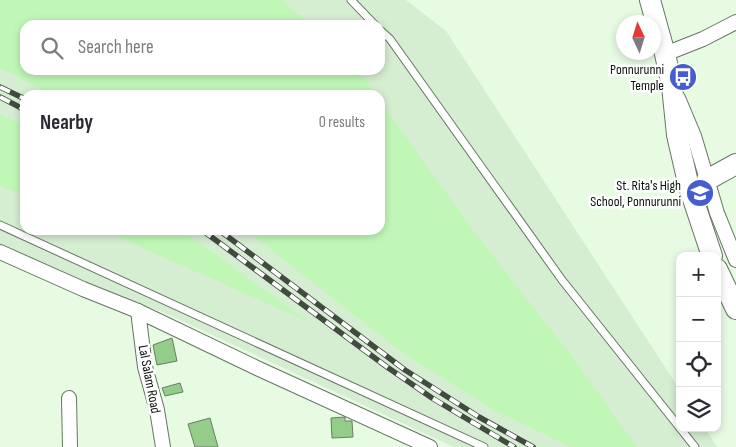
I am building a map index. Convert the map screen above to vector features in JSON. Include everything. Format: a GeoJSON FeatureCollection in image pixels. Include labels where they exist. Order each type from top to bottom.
{"type":"FeatureCollection","features":[{"type":"Feature","properties":{"kind":"main road"},"geometry":{"type":"LineString","coordinates":[[650,0],[666,54],[672,86],[676,135],[689,187],[711,252]]}},
{"type":"Feature","properties":{"kind":"main road"},"geometry":{"type":"LineString","coordinates":[[707,180],[736,164]]}},
{"type":"Feature","properties":{"kind":"main road"},"geometry":{"type":"LineString","coordinates":[[721,278],[736,310]]}},
{"type":"Feature","properties":{"kind":"street"},"geometry":{"type":"LineString","coordinates":[[666,54],[703,39],[736,22]]}},
{"type":"Feature","properties":{"kind":"street"},"geometry":{"type":"LineString","coordinates":[[672,86],[694,136],[717,213],[736,260]]}},
{"type":"Feature","properties":{"kind":"street"},"geometry":{"type":"LineString","coordinates":[[0,252],[83,289],[138,310],[259,369],[430,447]]}},
{"type":"Feature","properties":{"kind":"street","name":"Lal Salam Road"},"geometry":{"type":"LineString","coordinates":[[138,310],[145,367],[157,410],[163,447]]}},
{"type":"Feature","properties":{"kind":"street"},"geometry":{"type":"LineString","coordinates":[[69,398],[70,447]]}},
{"type":"Feature","properties":{"kind":"lane"},"geometry":{"type":"LineString","coordinates":[[351,0],[370,20]]}},
{"type":"Feature","properties":{"kind":"lane"},"geometry":{"type":"LineString","coordinates":[[385,35],[562,280],[676,423]]}},
{"type":"Feature","properties":{"kind":"lane"},"geometry":{"type":"LineString","coordinates":[[0,225],[20,234]]}},
{"type":"Feature","properties":{"kind":"lane"},"geometry":{"type":"LineString","coordinates":[[22,235],[484,447]]}},
{"type":"Feature","properties":{"kind":"lane"},"geometry":{"type":"LineString","coordinates":[[683,432],[695,447]]}},
{"type":"Feature","properties":{"kind":"shaded area"},"geometry":{"type":"Polygon","coordinates":[[[0,0],[406,0],[446,31],[676,384],[676,432],[708,432],[717,447],[454,447],[165,313],[0,249],[0,0]]]}},
{"type":"Feature","properties":{"kind":"green space"},"geometry":{"type":"Polygon","coordinates":[[[0,0],[282,0],[304,20],[20,20],[20,75],[362,75],[372,90],[43,90],[0,68],[0,0]]]}},
{"type":"Feature","properties":{"kind":"green space"},"geometry":{"type":"Polygon","coordinates":[[[385,108],[475,233],[574,359],[637,447],[571,447],[492,409],[400,351],[252,235],[385,235],[385,108]]]}},
{"type":"Feature","properties":{"kind":"green space"},"geometry":{"type":"Polygon","coordinates":[[[0,114],[20,124],[20,194],[0,186],[0,114]]]}},
{"type":"Feature","properties":{"kind":"green space"},"geometry":{"type":"Polygon","coordinates":[[[113,235],[189,235],[307,321],[113,235]]]}},
{"type":"Feature","properties":{"kind":"building"},"geometry":{"type":"Polygon","coordinates":[[[172,338],[177,361],[157,365],[153,345],[172,338]]]}},
{"type":"Feature","properties":{"kind":"building"},"geometry":{"type":"Polygon","coordinates":[[[180,383],[183,392],[165,396],[162,388],[180,383]]]}},
{"type":"Feature","properties":{"kind":"building"},"geometry":{"type":"Polygon","coordinates":[[[345,417],[345,421],[352,421],[353,437],[332,438],[331,418],[345,417]]]}},
{"type":"Feature","properties":{"kind":"building"},"geometry":{"type":"Polygon","coordinates":[[[210,418],[218,447],[195,447],[188,424],[210,418]]]}},
{"type":"Feature","properties":{"kind":"railway"},"geometry":{"type":"LineString","coordinates":[[0,87],[20,97]]}},
{"type":"Feature","properties":{"kind":"railway"},"geometry":{"type":"LineString","coordinates":[[0,97],[20,107]]}},
{"type":"Feature","properties":{"kind":"railway"},"geometry":{"type":"LineString","coordinates":[[209,235],[387,367],[432,398],[514,447]]}},
{"type":"Feature","properties":{"kind":"railway"},"geometry":{"type":"LineString","coordinates":[[226,235],[405,370],[479,417],[533,447]]}},
{"type":"Feature","properties":{"kind":"place","name":"Ponnurunni Temple"},"geometry":{"type":"Point","coordinates":[683,77]}},
{"type":"Feature","properties":{"kind":"place","name":"St. Rita's High School, Ponnurunni"},"geometry":{"type":"Point","coordinates":[700,193]}}]}
